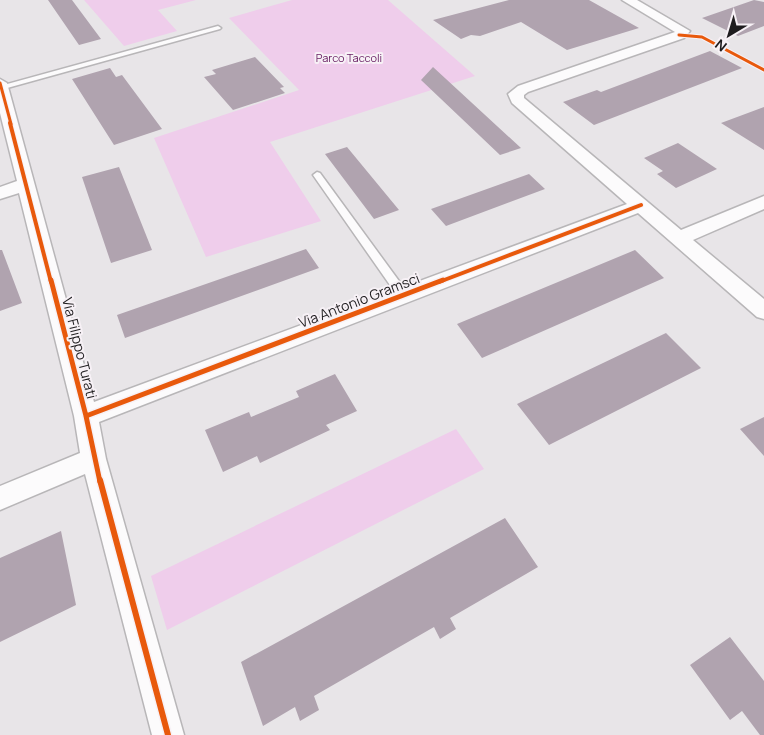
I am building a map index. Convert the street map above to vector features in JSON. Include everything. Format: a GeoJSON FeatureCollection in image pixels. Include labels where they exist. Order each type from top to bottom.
{"type":"FeatureCollection","features":[{"type":"Feature","properties":{"kind":"street"},"geometry":{"type":"LineString","coordinates":[[628,0],[682,31],[670,38],[523,89],[516,94],[517,100],[764,310]]}},
{"type":"Feature","properties":{"kind":"street","name":"Via Filippo Turati"},"geometry":{"type":"LineString","coordinates":[[1,86],[86,416],[94,459],[168,735]]}},
{"type":"Feature","properties":{"kind":"street"},"geometry":{"type":"LineString","coordinates":[[0,193],[27,184]]}},
{"type":"Feature","properties":{"kind":"street"},"geometry":{"type":"LineString","coordinates":[[680,238],[764,202]]}},
{"type":"Feature","properties":{"kind":"street","name":"Via Antonio Gramsci"},"geometry":{"type":"LineString","coordinates":[[86,416],[641,204]]}},
{"type":"Feature","properties":{"kind":"street"},"geometry":{"type":"LineString","coordinates":[[0,498],[94,459]]}},
{"type":"Feature","properties":{"kind":"lane"},"geometry":{"type":"LineString","coordinates":[[1,86],[218,28]]}},
{"type":"Feature","properties":{"kind":"lane"},"geometry":{"type":"LineString","coordinates":[[317,175],[403,295]]}},
{"type":"Feature","properties":{"kind":"green space"},"geometry":{"type":"Polygon","coordinates":[[[84,0],[196,0],[158,10],[177,31],[124,46],[84,0]]]}},
{"type":"Feature","properties":{"kind":"green space","name":"Parco Taccoli"},"geometry":{"type":"Polygon","coordinates":[[[292,0],[388,0],[475,76],[270,142],[321,221],[206,257],[154,138],[299,90],[229,18],[292,0]]]}},
{"type":"Feature","properties":{"kind":"green space"},"geometry":{"type":"Polygon","coordinates":[[[456,429],[484,469],[167,630],[151,576],[456,429]]]}},
{"type":"Feature","properties":{"kind":"building"},"geometry":{"type":"Polygon","coordinates":[[[48,0],[72,0],[101,39],[79,45],[48,0]]]}},
{"type":"Feature","properties":{"kind":"building"},"geometry":{"type":"Polygon","coordinates":[[[509,0],[589,0],[639,28],[567,50],[521,22],[480,36],[471,35],[461,39],[433,20],[509,0]]]}},
{"type":"Feature","properties":{"kind":"building"},"geometry":{"type":"Polygon","coordinates":[[[754,0],[764,2],[764,26],[738,36],[702,18],[754,0]]]}},
{"type":"Feature","properties":{"kind":"building"},"geometry":{"type":"Polygon","coordinates":[[[710,51],[742,68],[594,125],[563,102],[597,90],[601,92],[710,51]]]}},
{"type":"Feature","properties":{"kind":"building"},"geometry":{"type":"Polygon","coordinates":[[[255,57],[284,87],[280,88],[285,93],[233,110],[204,77],[216,74],[212,70],[255,57]]]}},
{"type":"Feature","properties":{"kind":"building"},"geometry":{"type":"Polygon","coordinates":[[[433,67],[521,148],[500,155],[421,80],[433,67]]]}},
{"type":"Feature","properties":{"kind":"building"},"geometry":{"type":"Polygon","coordinates":[[[110,68],[116,77],[122,75],[162,129],[114,145],[72,79],[110,68]]]}},
{"type":"Feature","properties":{"kind":"building"},"geometry":{"type":"Polygon","coordinates":[[[764,107],[764,150],[721,123],[764,107]]]}},
{"type":"Feature","properties":{"kind":"building"},"geometry":{"type":"Polygon","coordinates":[[[678,143],[717,169],[676,188],[657,174],[663,171],[644,158],[678,143]]]}},
{"type":"Feature","properties":{"kind":"building"},"geometry":{"type":"Polygon","coordinates":[[[347,147],[399,210],[374,219],[325,154],[347,147]]]}},
{"type":"Feature","properties":{"kind":"building"},"geometry":{"type":"Polygon","coordinates":[[[119,167],[152,250],[111,263],[82,177],[119,167]]]}},
{"type":"Feature","properties":{"kind":"building"},"geometry":{"type":"Polygon","coordinates":[[[529,174],[545,189],[446,226],[431,209],[529,174]]]}},
{"type":"Feature","properties":{"kind":"building"},"geometry":{"type":"Polygon","coordinates":[[[306,249],[319,268],[125,338],[117,315],[306,249]]]}},
{"type":"Feature","properties":{"kind":"building"},"geometry":{"type":"Polygon","coordinates":[[[0,250],[2,250],[22,303],[0,311],[0,250]]]}},
{"type":"Feature","properties":{"kind":"building"},"geometry":{"type":"Polygon","coordinates":[[[635,250],[664,278],[482,358],[457,324],[635,250]]]}},
{"type":"Feature","properties":{"kind":"building"},"geometry":{"type":"Polygon","coordinates":[[[666,333],[701,368],[549,445],[517,404],[666,333]]]}},
{"type":"Feature","properties":{"kind":"building"},"geometry":{"type":"Polygon","coordinates":[[[335,374],[357,411],[326,425],[330,430],[260,463],[257,456],[223,472],[205,430],[249,412],[251,417],[299,397],[296,391],[335,374]]]}},
{"type":"Feature","properties":{"kind":"building"},"geometry":{"type":"Polygon","coordinates":[[[764,417],[764,456],[740,429],[764,417]]]}},
{"type":"Feature","properties":{"kind":"building"},"geometry":{"type":"Polygon","coordinates":[[[505,518],[538,567],[450,618],[456,629],[440,639],[434,627],[314,696],[319,710],[300,721],[295,707],[263,726],[241,662],[505,518]]]}},
{"type":"Feature","properties":{"kind":"building"},"geometry":{"type":"Polygon","coordinates":[[[61,531],[76,605],[0,642],[0,558],[61,531]]]}},
{"type":"Feature","properties":{"kind":"building"},"geometry":{"type":"Polygon","coordinates":[[[730,637],[764,681],[764,735],[760,735],[742,711],[730,720],[690,665],[730,637]]]}},
{"type":"Feature","properties":{"kind":"cycle path"},"geometry":{"type":"LineString","coordinates":[[679,35],[702,37],[764,70]]}},
{"type":"Feature","properties":{"kind":"cycle path"},"geometry":{"type":"LineString","coordinates":[[0,83],[86,416],[94,459],[168,735]]}},
{"type":"Feature","properties":{"kind":"cycle path"},"geometry":{"type":"LineString","coordinates":[[86,416],[641,205]]}}]}
